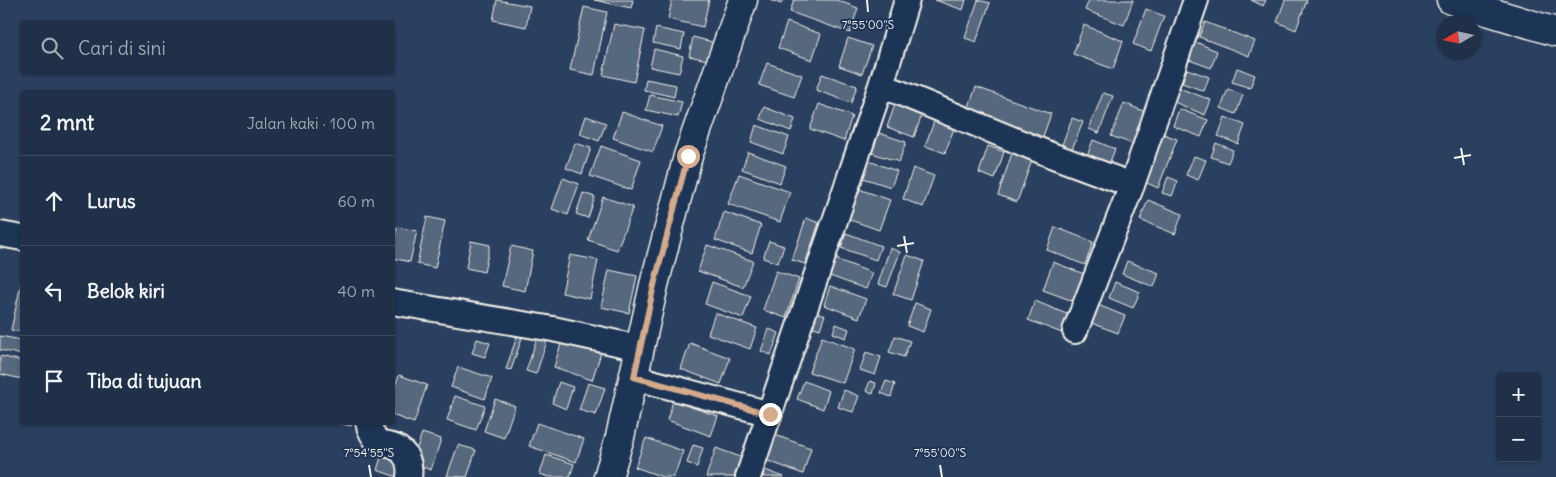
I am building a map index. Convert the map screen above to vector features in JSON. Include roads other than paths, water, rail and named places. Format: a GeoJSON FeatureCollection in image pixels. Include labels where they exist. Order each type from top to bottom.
{"type":"FeatureCollection","features":[{"type":"Feature","properties":{"kind":"street"},"geometry":{"type":"LineString","coordinates":[[608,477],[620,436],[666,237],[688,156],[743,0]]}},
{"type":"Feature","properties":{"kind":"street"},"geometry":{"type":"LineString","coordinates":[[748,477],[881,86],[907,0]]}},
{"type":"Feature","properties":{"kind":"street"},"geometry":{"type":"LineString","coordinates":[[1075,331],[1132,185],[1196,0]]}},
{"type":"Feature","properties":{"kind":"street"},"geometry":{"type":"LineString","coordinates":[[1451,0],[1556,32]]}},
{"type":"Feature","properties":{"kind":"street"},"geometry":{"type":"LineString","coordinates":[[881,86],[1132,185]]}},
{"type":"Feature","properties":{"kind":"street"},"geometry":{"type":"LineString","coordinates":[[0,234],[20,238]]}},
{"type":"Feature","properties":{"kind":"street"},"geometry":{"type":"LineString","coordinates":[[395,303],[553,329],[640,348]]}},
{"type":"Feature","properties":{"kind":"street"},"geometry":{"type":"LineString","coordinates":[[634,377],[770,414]]}},
{"type":"Feature","properties":{"kind":"street"},"geometry":{"type":"LineString","coordinates":[[369,425],[372,433],[380,443],[397,448],[405,455],[409,464],[410,477]]}}]}
